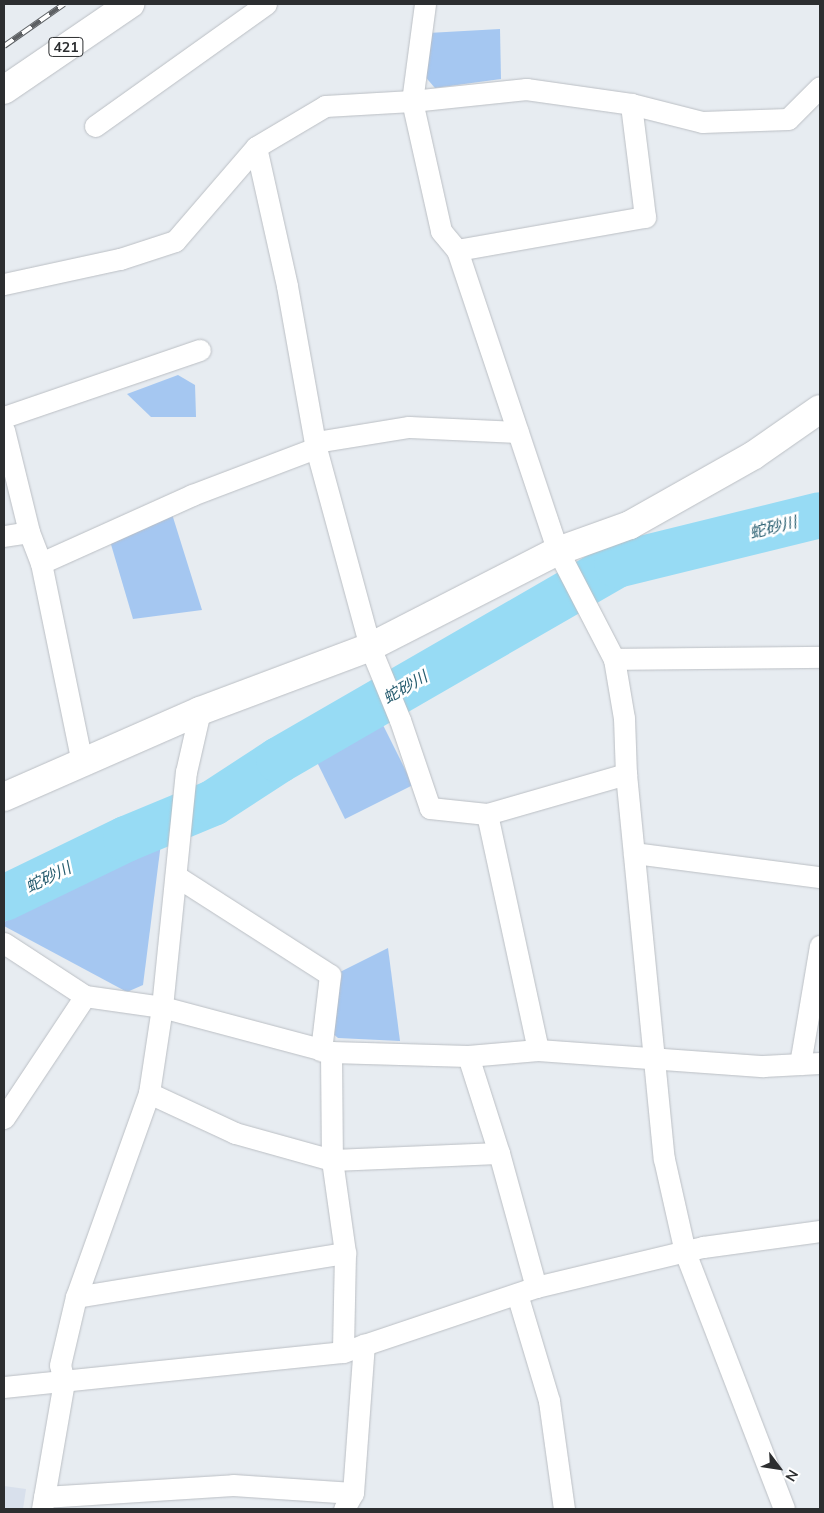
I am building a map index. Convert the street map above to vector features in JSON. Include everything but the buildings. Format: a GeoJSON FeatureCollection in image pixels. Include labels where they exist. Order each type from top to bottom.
{"type":"FeatureCollection","features":[{"type":"Feature","properties":{"kind":"main road","name":"421"},"geometry":{"type":"LineString","coordinates":[[4,90],[130,4]]}},
{"type":"Feature","properties":{"kind":"main road"},"geometry":{"type":"LineString","coordinates":[[4,797],[200,711],[370,647],[558,551],[630,526],[754,455],[820,409]]}},
{"type":"Feature","properties":{"kind":"street"},"geometry":{"type":"LineString","coordinates":[[95,126],[266,4]]}},
{"type":"Feature","properties":{"kind":"street"},"geometry":{"type":"LineString","coordinates":[[425,4],[412,102],[441,231],[457,250],[558,551],[589,616],[614,659],[624,718],[626,774],[652,1056],[664,1159],[685,1252],[784,1509]]}},
{"type":"Feature","properties":{"kind":"street"},"geometry":{"type":"LineString","coordinates":[[4,284],[120,259],[175,241],[256,147],[325,106],[412,102],[526,89],[631,104],[702,122],[788,119],[820,88]]}},
{"type":"Feature","properties":{"kind":"street"},"geometry":{"type":"LineString","coordinates":[[457,250],[645,217],[631,104]]}},
{"type":"Feature","properties":{"kind":"street"},"geometry":{"type":"LineString","coordinates":[[256,147],[288,286],[316,445],[370,647],[400,720],[430,808],[487,814],[626,774]]}},
{"type":"Feature","properties":{"kind":"street"},"geometry":{"type":"LineString","coordinates":[[4,417],[200,350]]}},
{"type":"Feature","properties":{"kind":"street"},"geometry":{"type":"LineString","coordinates":[[41,563],[192,495],[316,445],[409,427],[518,432]]}},
{"type":"Feature","properties":{"kind":"street"},"geometry":{"type":"LineString","coordinates":[[4,430],[29,532],[41,563],[82,763]]}},
{"type":"Feature","properties":{"kind":"street"},"geometry":{"type":"LineString","coordinates":[[4,536],[29,532]]}},
{"type":"Feature","properties":{"kind":"street"},"geometry":{"type":"LineString","coordinates":[[614,659],[820,658]]}},
{"type":"Feature","properties":{"kind":"street"},"geometry":{"type":"LineString","coordinates":[[200,711],[186,772],[162,1007],[150,1093],[76,1297],[60,1365],[64,1382],[43,1503],[233,1485],[348,1501],[364,1344]]}},
{"type":"Feature","properties":{"kind":"street"},"geometry":{"type":"LineString","coordinates":[[487,814],[538,1050]]}},
{"type":"Feature","properties":{"kind":"street"},"geometry":{"type":"LineString","coordinates":[[634,853],[820,877]]}},
{"type":"Feature","properties":{"kind":"street"},"geometry":{"type":"LineString","coordinates":[[176,876],[330,975],[326,1051],[332,1160],[345,1253],[343,1352]]}},
{"type":"Feature","properties":{"kind":"street"},"geometry":{"type":"LineString","coordinates":[[4,943],[85,996],[162,1007],[326,1051],[468,1056],[538,1050],[652,1056],[763,1066],[810,1064],[820,946]]}},
{"type":"Feature","properties":{"kind":"street"},"geometry":{"type":"LineString","coordinates":[[4,1118],[85,996]]}},
{"type":"Feature","properties":{"kind":"street"},"geometry":{"type":"LineString","coordinates":[[468,1056],[499,1153],[549,1401],[564,1509]]}},
{"type":"Feature","properties":{"kind":"street"},"geometry":{"type":"LineString","coordinates":[[150,1093],[235,1133],[332,1160],[499,1153]]}},
{"type":"Feature","properties":{"kind":"street"},"geometry":{"type":"LineString","coordinates":[[4,1387],[343,1352],[526,1290],[685,1252],[820,1231]]}},
{"type":"Feature","properties":{"kind":"street"},"geometry":{"type":"LineString","coordinates":[[76,1297],[345,1253]]}},
{"type":"Feature","properties":{"kind":"shaded area"},"geometry":{"type":"Polygon","coordinates":[[[500,29],[501,79],[435,88],[422,73],[428,33],[500,29]]]}},
{"type":"Feature","properties":{"kind":"shaded area"},"geometry":{"type":"Polygon","coordinates":[[[178,375],[195,385],[196,417],[151,417],[127,394],[178,375]]]}},
{"type":"Feature","properties":{"kind":"shaded area"},"geometry":{"type":"Polygon","coordinates":[[[172,514],[202,610],[133,619],[110,541],[172,514]]]}},
{"type":"Feature","properties":{"kind":"shaded area"},"geometry":{"type":"Polygon","coordinates":[[[382,723],[413,785],[345,819],[314,756],[382,723]]]}},
{"type":"Feature","properties":{"kind":"shaded area"},"geometry":{"type":"Polygon","coordinates":[[[161,843],[143,985],[127,992],[4,926],[4,922],[161,843]]]}},
{"type":"Feature","properties":{"kind":"shaded area"},"geometry":{"type":"Polygon","coordinates":[[[388,948],[400,1041],[338,1038],[331,1032],[338,973],[388,948]]]}},
{"type":"Feature","properties":{"kind":"shaded area"},"geometry":{"type":"Polygon","coordinates":[[[4,1486],[26,1489],[23,1509],[4,1509],[4,1486]]]}},
{"type":"Feature","properties":{"kind":"waterway","name":"蛇砂川"},"geometry":{"type":"LineString","coordinates":[[4,898],[126,839],[213,803],[279,760],[617,565],[820,515]]}},
{"type":"Feature","properties":{"kind":"railway"},"geometry":{"type":"LineString","coordinates":[[4,46],[64,4]]}}]}
